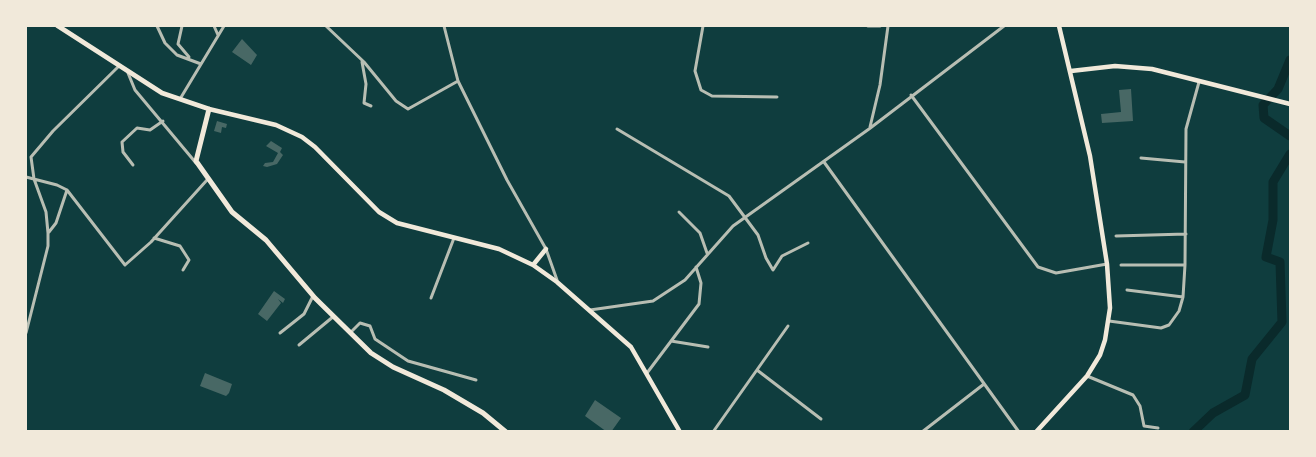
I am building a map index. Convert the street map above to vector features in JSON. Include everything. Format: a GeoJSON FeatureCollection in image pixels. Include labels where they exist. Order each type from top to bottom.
{"type":"FeatureCollection","features":[{"type":"Feature","properties":{"kind":"highway"},"geometry":{"type":"LineString","coordinates":[[58,26],[128,73],[179,101],[209,109],[196,157],[207,180],[232,212],[266,240],[314,296],[350,333],[381,360],[444,390],[483,413],[507,432]]}},
{"type":"Feature","properties":{"kind":"main road"},"geometry":{"type":"LineString","coordinates":[[1036,431],[1087,376],[1103,348],[1109,321],[1107,264],[1090,156],[1059,26]]}},
{"type":"Feature","properties":{"kind":"main road"},"geometry":{"type":"LineString","coordinates":[[1071,71],[1134,67],[1199,80],[1266,100],[1290,104]]}},
{"type":"Feature","properties":{"kind":"main road"},"geometry":{"type":"LineString","coordinates":[[209,109],[276,125],[291,131],[315,147],[379,213],[397,223],[515,255],[533,265],[557,282],[631,346],[680,432]]}},
{"type":"Feature","properties":{"kind":"main road"},"geometry":{"type":"LineString","coordinates":[[533,265],[546,249]]}},
{"type":"Feature","properties":{"kind":"street"},"geometry":{"type":"LineString","coordinates":[[157,26],[165,43],[177,55],[201,64]]}},
{"type":"Feature","properties":{"kind":"street"},"geometry":{"type":"LineString","coordinates":[[182,26],[178,44],[190,58]]}},
{"type":"Feature","properties":{"kind":"street"},"geometry":{"type":"LineString","coordinates":[[214,26],[219,34]]}},
{"type":"Feature","properties":{"kind":"street"},"geometry":{"type":"LineString","coordinates":[[179,101],[224,26]]}},
{"type":"Feature","properties":{"kind":"street"},"geometry":{"type":"LineString","coordinates":[[326,26],[362,60],[396,101],[408,109],[458,81]]}},
{"type":"Feature","properties":{"kind":"street"},"geometry":{"type":"LineString","coordinates":[[444,26],[458,81],[507,180],[546,249],[557,282]]}},
{"type":"Feature","properties":{"kind":"street"},"geometry":{"type":"LineString","coordinates":[[703,26],[695,71],[701,90],[712,96],[777,97]]}},
{"type":"Feature","properties":{"kind":"street"},"geometry":{"type":"LineString","coordinates":[[871,26],[880,26]]}},
{"type":"Feature","properties":{"kind":"street"},"geometry":{"type":"LineString","coordinates":[[869,129],[880,85],[888,26]]}},
{"type":"Feature","properties":{"kind":"street"},"geometry":{"type":"LineString","coordinates":[[590,310],[653,301],[685,280],[707,253],[743,218],[869,129],[1004,26]]}},
{"type":"Feature","properties":{"kind":"street"},"geometry":{"type":"LineString","coordinates":[[362,60],[366,84],[364,103],[371,106]]}},
{"type":"Feature","properties":{"kind":"street"},"geometry":{"type":"LineString","coordinates":[[26,333],[48,246],[46,212],[30,162],[33,153],[119,66]]}},
{"type":"Feature","properties":{"kind":"street"},"geometry":{"type":"LineString","coordinates":[[128,73],[135,90],[199,167]]}},
{"type":"Feature","properties":{"kind":"street"},"geometry":{"type":"LineString","coordinates":[[1109,321],[1161,328],[1169,326],[1179,311],[1183,297],[1185,265],[1185,162],[1189,113],[1199,80]]}},
{"type":"Feature","properties":{"kind":"street"},"geometry":{"type":"LineString","coordinates":[[911,95],[1038,267],[1056,273],[1107,264]]}},
{"type":"Feature","properties":{"kind":"street"},"geometry":{"type":"LineString","coordinates":[[133,165],[123,152],[122,142],[136,128],[150,130],[163,121]]}},
{"type":"Feature","properties":{"kind":"street"},"geometry":{"type":"LineString","coordinates":[[617,129],[727,194],[758,235],[773,270],[782,256],[808,243]]}},
{"type":"Feature","properties":{"kind":"street"},"geometry":{"type":"LineString","coordinates":[[1141,158],[1185,162]]}},
{"type":"Feature","properties":{"kind":"street"},"geometry":{"type":"LineString","coordinates":[[824,162],[1019,432]]}},
{"type":"Feature","properties":{"kind":"street"},"geometry":{"type":"LineString","coordinates":[[26,177],[67,190],[124,265],[129,264],[207,180]]}},
{"type":"Feature","properties":{"kind":"street"},"geometry":{"type":"LineString","coordinates":[[48,233],[56,223],[67,190]]}},
{"type":"Feature","properties":{"kind":"street"},"geometry":{"type":"LineString","coordinates":[[679,212],[700,232],[707,253]]}},
{"type":"Feature","properties":{"kind":"street"},"geometry":{"type":"LineString","coordinates":[[1116,236],[1186,234]]}},
{"type":"Feature","properties":{"kind":"street"},"geometry":{"type":"LineString","coordinates":[[154,238],[180,246],[189,260],[183,270]]}},
{"type":"Feature","properties":{"kind":"street"},"geometry":{"type":"LineString","coordinates":[[431,298],[454,238]]}},
{"type":"Feature","properties":{"kind":"street"},"geometry":{"type":"LineString","coordinates":[[1121,265],[1185,265]]}},
{"type":"Feature","properties":{"kind":"street"},"geometry":{"type":"LineString","coordinates":[[647,373],[699,304],[701,283],[696,267]]}},
{"type":"Feature","properties":{"kind":"street"},"geometry":{"type":"LineString","coordinates":[[1127,290],[1183,297]]}},
{"type":"Feature","properties":{"kind":"street"},"geometry":{"type":"LineString","coordinates":[[280,333],[304,314],[314,296]]}},
{"type":"Feature","properties":{"kind":"street"},"geometry":{"type":"LineString","coordinates":[[299,345],[334,316]]}},
{"type":"Feature","properties":{"kind":"street"},"geometry":{"type":"LineString","coordinates":[[350,333],[360,323],[370,326],[375,339],[408,361],[476,380]]}},
{"type":"Feature","properties":{"kind":"street"},"geometry":{"type":"LineString","coordinates":[[713,432],[788,326]]}},
{"type":"Feature","properties":{"kind":"street"},"geometry":{"type":"LineString","coordinates":[[671,341],[708,347]]}},
{"type":"Feature","properties":{"kind":"street"},"geometry":{"type":"LineString","coordinates":[[757,370],[821,418]]}},
{"type":"Feature","properties":{"kind":"street"},"geometry":{"type":"LineString","coordinates":[[1087,376],[1133,395],[1140,406],[1144,426],[1158,428]]}},
{"type":"Feature","properties":{"kind":"street"},"geometry":{"type":"LineString","coordinates":[[922,432],[984,384]]}},
{"type":"Feature","properties":{"kind":"building"},"geometry":{"type":"Polygon","coordinates":[[[242,39],[257,55],[251,65],[232,52],[242,39]]]}},
{"type":"Feature","properties":{"kind":"building"},"geometry":{"type":"Polygon","coordinates":[[[1131,89],[1133,121],[1102,123],[1101,114],[1121,112],[1119,90],[1131,89]]]}},
{"type":"Feature","properties":{"kind":"building"},"geometry":{"type":"Polygon","coordinates":[[[217,121],[227,124],[226,128],[222,127],[221,133],[214,131],[217,121]]]}},
{"type":"Feature","properties":{"kind":"building"},"geometry":{"type":"Polygon","coordinates":[[[271,141],[282,148],[280,152],[283,155],[277,164],[267,167],[263,166],[265,163],[273,162],[278,153],[266,146],[271,141]]]}},
{"type":"Feature","properties":{"kind":"building"},"geometry":{"type":"Polygon","coordinates":[[[274,291],[285,299],[283,303],[278,299],[281,303],[267,321],[258,314],[274,291]]]}},
{"type":"Feature","properties":{"kind":"building"},"geometry":{"type":"Polygon","coordinates":[[[205,373],[232,384],[229,393],[226,396],[200,386],[205,373]]]}},
{"type":"Feature","properties":{"kind":"building"},"geometry":{"type":"Polygon","coordinates":[[[595,400],[621,418],[611,432],[607,432],[585,416],[595,400]]]}},
{"type":"Feature","properties":{"kind":"waterway"},"geometry":{"type":"LineString","coordinates":[[1290,60],[1278,89],[1263,105],[1264,118],[1290,136]]}},
{"type":"Feature","properties":{"kind":"waterway"},"geometry":{"type":"LineString","coordinates":[[1193,432],[1213,413],[1245,395],[1252,359],[1282,322],[1280,262],[1266,257],[1273,220],[1273,182],[1290,154]]}}]}
